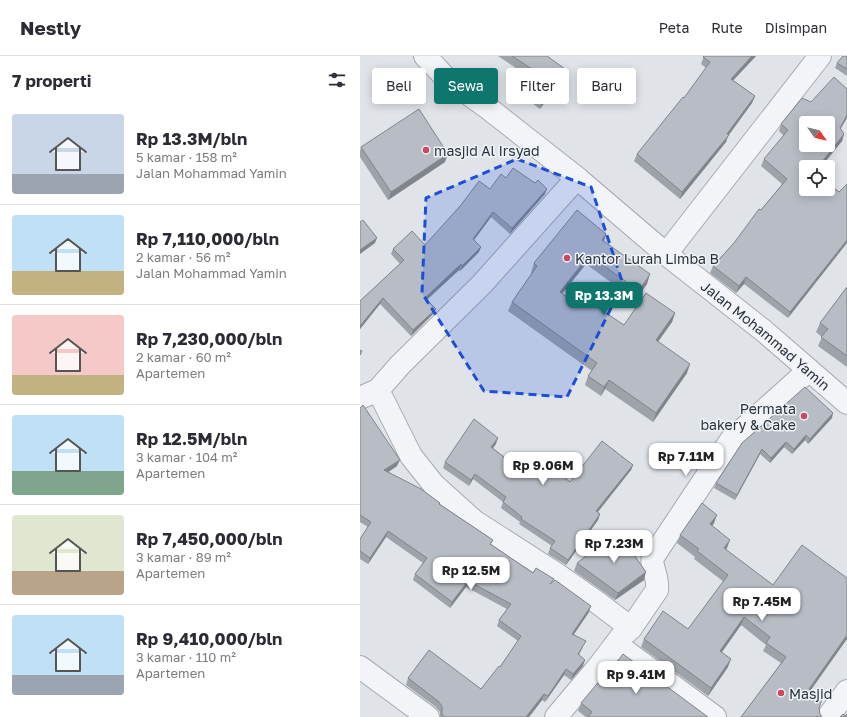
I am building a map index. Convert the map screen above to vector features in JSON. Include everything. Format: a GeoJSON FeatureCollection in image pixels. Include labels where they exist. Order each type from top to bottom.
{"type":"FeatureCollection","features":[{"type":"Feature","properties":{"kind":"street"},"geometry":{"type":"LineString","coordinates":[[666,254],[820,56]]}},
{"type":"Feature","properties":{"kind":"street","name":"Jalan Mohammad Yamin"},"geometry":{"type":"LineString","coordinates":[[427,57],[445,77],[488,108],[577,178],[666,254],[764,331],[847,403]]}},
{"type":"Feature","properties":{"kind":"street"},"geometry":{"type":"LineString","coordinates":[[577,178],[482,284],[369,394],[411,456],[434,485],[474,521],[558,575],[631,628]]}},
{"type":"Feature","properties":{"kind":"street"},"geometry":{"type":"LineString","coordinates":[[556,717],[631,628],[657,590],[658,583],[652,561],[653,557],[731,440],[809,370]]}},
{"type":"Feature","properties":{"kind":"street"},"geometry":{"type":"LineString","coordinates":[[616,644],[715,717]]}},
{"type":"Feature","properties":{"kind":"street"},"geometry":{"type":"LineString","coordinates":[[360,667],[428,717]]}},
{"type":"Feature","properties":{"kind":"street"},"geometry":{"type":"LineString","coordinates":[[828,717],[847,691]]}},
{"type":"Feature","properties":{"kind":"highlighted area"},"geometry":{"type":"Polygon","coordinates":[[[517,159],[591,187],[623,284],[567,397],[484,391],[422,293],[426,198],[517,159]]]}},
{"type":"Feature","properties":{"kind":"building"},"geometry":{"type":"Polygon","coordinates":[[[512,56],[547,56],[564,68],[530,68],[512,56]]]}},
{"type":"Feature","properties":{"kind":"building"},"geometry":{"type":"Polygon","coordinates":[[[752,56],[731,79],[755,96],[727,134],[729,135],[682,192],[637,154],[683,97],[684,98],[710,62],[703,57],[752,56]]]}},
{"type":"Feature","properties":{"kind":"building"},"geometry":{"type":"Polygon","coordinates":[[[843,56],[847,56],[847,69],[837,63],[843,56]]]}},
{"type":"Feature","properties":{"kind":"building"},"geometry":{"type":"Polygon","coordinates":[[[834,77],[847,89],[847,115],[840,128],[844,134],[835,145],[835,116],[799,116],[799,152],[830,152],[824,160],[799,160],[799,196],[835,196],[835,189],[839,192],[847,184],[847,240],[790,312],[746,277],[739,286],[713,266],[734,243],[759,209],[761,210],[787,179],[764,159],[788,130],[781,124],[802,98],[811,102],[834,77]]]}},
{"type":"Feature","properties":{"kind":"building"},"geometry":{"type":"Polygon","coordinates":[[[419,109],[448,154],[391,192],[361,147],[419,109]]]}},
{"type":"Feature","properties":{"kind":"building"},"geometry":{"type":"Polygon","coordinates":[[[513,168],[535,183],[538,180],[547,189],[512,228],[493,212],[473,239],[481,247],[462,266],[461,264],[425,298],[436,309],[413,330],[383,298],[360,326],[360,301],[404,260],[393,249],[412,231],[425,245],[461,205],[479,181],[490,189],[501,174],[506,178],[513,168]]]}},
{"type":"Feature","properties":{"kind":"building"},"geometry":{"type":"Polygon","coordinates":[[[577,210],[606,234],[602,240],[650,274],[639,291],[589,255],[560,292],[579,306],[591,303],[624,325],[646,293],[675,313],[656,340],[690,364],[656,413],[609,380],[604,387],[588,376],[597,363],[512,302],[537,266],[534,263],[577,210]]]}},
{"type":"Feature","properties":{"kind":"building"},"geometry":{"type":"Polygon","coordinates":[[[363,220],[377,238],[360,250],[360,222],[363,220]]]}},
{"type":"Feature","properties":{"kind":"building"},"geometry":{"type":"Polygon","coordinates":[[[847,287],[847,356],[821,337],[828,329],[820,323],[847,287]]]}},
{"type":"Feature","properties":{"kind":"building"},"geometry":{"type":"Polygon","coordinates":[[[805,387],[833,413],[810,439],[806,435],[794,449],[786,442],[771,458],[762,449],[737,495],[716,483],[742,443],[805,387]]]}},
{"type":"Feature","properties":{"kind":"building"},"geometry":{"type":"Polygon","coordinates":[[[363,405],[400,460],[384,470],[421,489],[440,503],[439,504],[493,540],[490,544],[533,573],[536,568],[554,579],[550,584],[555,580],[591,606],[572,634],[586,641],[578,654],[585,660],[573,674],[566,669],[548,696],[544,694],[526,717],[445,717],[442,715],[442,706],[438,701],[408,678],[429,650],[481,689],[499,666],[500,667],[521,636],[499,620],[511,604],[468,581],[452,602],[415,574],[427,558],[388,531],[370,558],[360,551],[360,539],[371,522],[360,515],[360,408],[363,405]]]}},
{"type":"Feature","properties":{"kind":"building"},"geometry":{"type":"Polygon","coordinates":[[[474,419],[498,438],[491,447],[522,471],[535,454],[570,482],[602,441],[633,465],[596,511],[600,514],[568,560],[550,548],[555,541],[521,519],[522,517],[503,502],[506,497],[475,474],[471,480],[445,462],[474,419]]]}},
{"type":"Feature","properties":{"kind":"building"},"geometry":{"type":"Polygon","coordinates":[[[702,503],[717,515],[710,524],[730,540],[724,548],[773,585],[802,545],[847,578],[847,635],[809,689],[822,699],[819,708],[822,717],[741,717],[786,657],[766,643],[770,637],[744,617],[720,651],[731,659],[711,688],[644,639],[663,611],[688,629],[728,575],[697,551],[699,549],[680,535],[702,503]]]}},
{"type":"Feature","properties":{"kind":"building"},"geometry":{"type":"Polygon","coordinates":[[[618,532],[646,572],[618,593],[577,563],[618,532]]]}},
{"type":"Feature","properties":{"kind":"building"},"geometry":{"type":"Polygon","coordinates":[[[623,654],[708,717],[588,717],[592,712],[581,703],[606,673],[608,674],[623,654]]]}},
{"type":"Feature","properties":{"kind":"building"},"geometry":{"type":"Polygon","coordinates":[[[843,714],[845,716],[847,714],[847,717],[840,717],[843,714]]]}},
{"type":"Feature","properties":{"kind":"place","name":"masjid Al Irsyad"},"geometry":{"type":"Point","coordinates":[426,150]}},
{"type":"Feature","properties":{"kind":"place","name":"Kantor Lurah Limba B"},"geometry":{"type":"Point","coordinates":[567,258]}},
{"type":"Feature","properties":{"kind":"place","name":"Permata bakery & Cake"},"geometry":{"type":"Point","coordinates":[804,416]}},
{"type":"Feature","properties":{"kind":"place","name":"Masjid"},"geometry":{"type":"Point","coordinates":[781,693]}}]}
